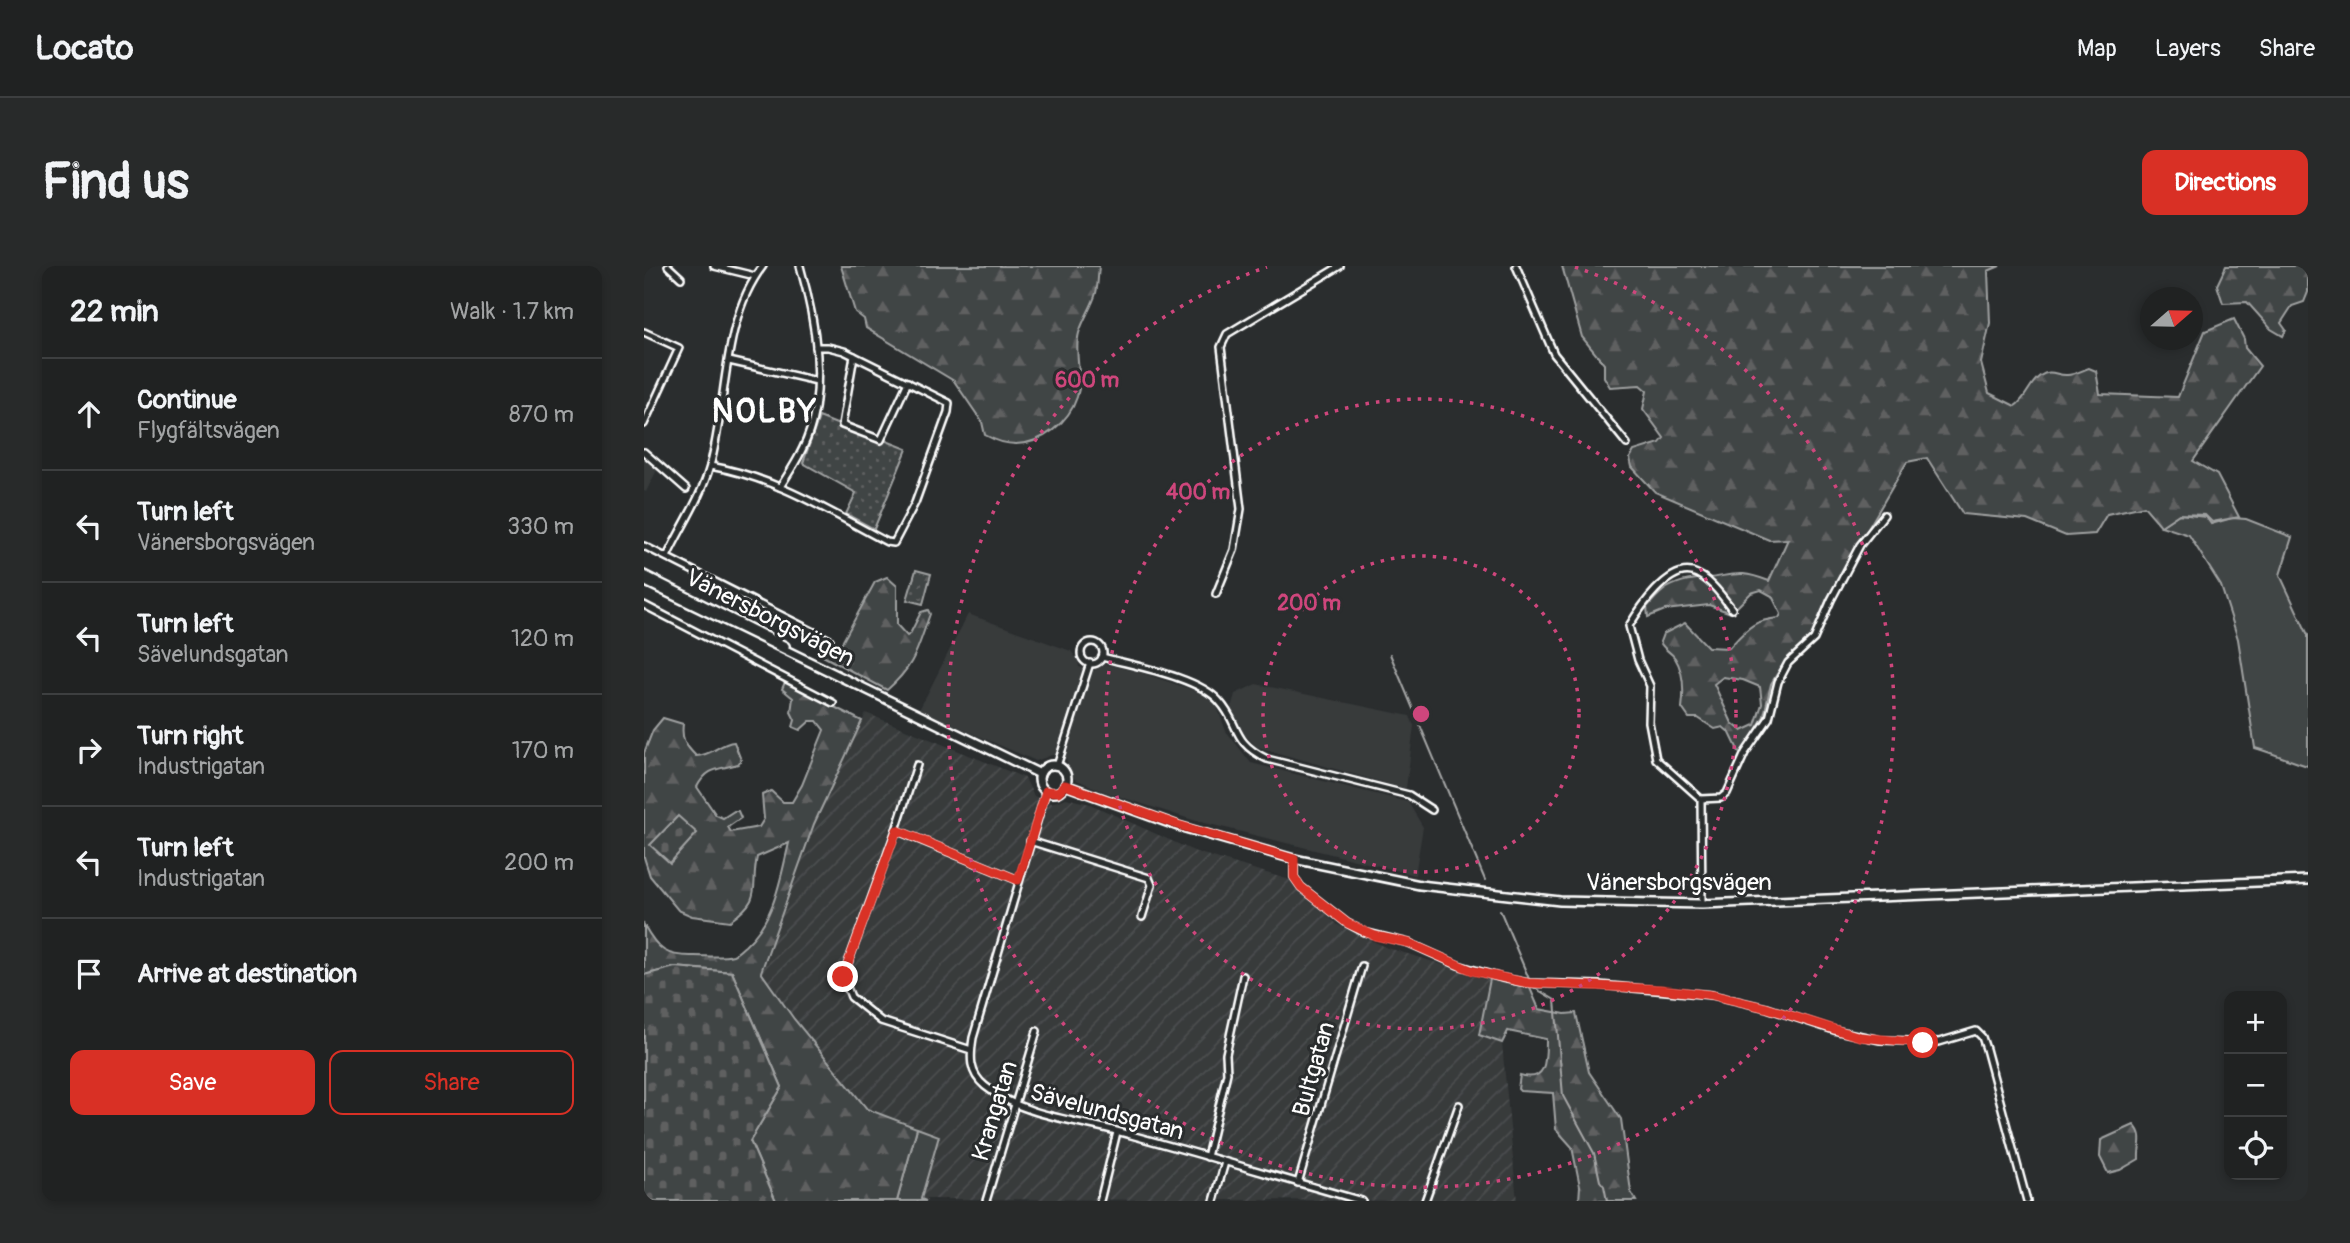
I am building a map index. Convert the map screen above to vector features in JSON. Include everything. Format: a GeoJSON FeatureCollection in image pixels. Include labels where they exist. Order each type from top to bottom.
{"type":"FeatureCollection","features":[{"type":"Feature","properties":{"kind":"main road","name":"Vänersborgsvägen"},"geometry":{"type":"LineString","coordinates":[[644,575],[879,695]]}},
{"type":"Feature","properties":{"kind":"main road","name":"Vänersborgsvägen"},"geometry":{"type":"LineString","coordinates":[[644,582],[1040,774]]}},
{"type":"Feature","properties":{"kind":"main road"},"geometry":{"type":"LineString","coordinates":[[1047,766],[1057,766],[1066,774],[1065,785],[1058,792],[1046,791],[1040,783],[1040,774],[1047,766]]}},
{"type":"Feature","properties":{"kind":"main road","name":"Vänersborgsvägen"},"geometry":{"type":"LineString","coordinates":[[1065,785],[1188,829],[1294,859],[1420,885],[1505,896],[1606,903],[1702,904],[2308,880]]}},
{"type":"Feature","properties":{"kind":"street"},"geometry":{"type":"LineString","coordinates":[[668,266],[681,278]]}},
{"type":"Feature","properties":{"kind":"street"},"geometry":{"type":"LineString","coordinates":[[714,266],[755,276]]}},
{"type":"Feature","properties":{"kind":"street"},"geometry":{"type":"LineString","coordinates":[[667,557],[710,466],[731,344],[743,300],[763,266]]}},
{"type":"Feature","properties":{"kind":"street"},"geometry":{"type":"LineString","coordinates":[[780,487],[800,456],[812,425],[817,381],[816,347],[809,298],[800,266]]}},
{"type":"Feature","properties":{"kind":"street"},"geometry":{"type":"LineString","coordinates":[[1216,594],[1234,550],[1241,509],[1221,347],[1227,334],[1340,266]]}},
{"type":"Feature","properties":{"kind":"street"},"geometry":{"type":"LineString","coordinates":[[1516,266],[1554,354],[1627,444]]}},
{"type":"Feature","properties":{"kind":"street"},"geometry":{"type":"LineString","coordinates":[[644,331],[679,348],[644,424]]}},
{"type":"Feature","properties":{"kind":"street"},"geometry":{"type":"LineString","coordinates":[[710,466],[745,473],[780,487],[887,542],[894,542],[925,479],[949,403],[854,356],[828,346],[816,347]]}},
{"type":"Feature","properties":{"kind":"street"},"geometry":{"type":"LineString","coordinates":[[854,356],[842,425],[881,440],[908,382]]}},
{"type":"Feature","properties":{"kind":"street"},"geometry":{"type":"LineString","coordinates":[[729,361],[817,381]]}},
{"type":"Feature","properties":{"kind":"street"},"geometry":{"type":"LineString","coordinates":[[644,452],[686,489]]}},
{"type":"Feature","properties":{"kind":"street"},"geometry":{"type":"LineString","coordinates":[[1732,609],[1711,584],[1692,572],[1682,572],[1656,589],[1629,626],[1638,660],[1650,685],[1649,722],[1656,759],[1701,799],[1721,798],[1727,793],[1745,754],[1769,718],[1778,682],[1788,663],[1814,639],[1860,545],[1884,515]]}},
{"type":"Feature","properties":{"kind":"street"},"geometry":{"type":"LineString","coordinates":[[644,545],[831,640]]}},
{"type":"Feature","properties":{"kind":"street"},"geometry":{"type":"LineString","coordinates":[[644,605],[833,703]]}},
{"type":"Feature","properties":{"kind":"street"},"geometry":{"type":"LineString","coordinates":[[1093,642],[1103,651],[1102,657],[1097,663],[1085,661],[1081,654],[1082,648],[1093,642]]}},
{"type":"Feature","properties":{"kind":"street"},"geometry":{"type":"LineString","coordinates":[[1102,657],[1196,684],[1221,703],[1241,741],[1250,750],[1267,759],[1409,795],[1432,810]]}},
{"type":"Feature","properties":{"kind":"street"},"geometry":{"type":"LineString","coordinates":[[1057,766],[1090,663]]}},
{"type":"Feature","properties":{"kind":"street"},"geometry":{"type":"LineString","coordinates":[[916,765],[897,830],[843,977],[851,997],[881,1021],[971,1050],[1018,880],[1046,791]]}},
{"type":"Feature","properties":{"kind":"street"},"geometry":{"type":"LineString","coordinates":[[1701,799],[1702,904]]}},
{"type":"Feature","properties":{"kind":"street"},"geometry":{"type":"LineString","coordinates":[[897,830],[1018,880]]}},
{"type":"Feature","properties":{"kind":"street"},"geometry":{"type":"LineString","coordinates":[[1030,841],[1149,877],[1152,885],[1142,917]]}},
{"type":"Feature","properties":{"kind":"street"},"geometry":{"type":"LineString","coordinates":[[1294,859],[1294,877],[1301,887],[1347,923],[1375,936],[1409,943],[1473,971],[1528,983],[1660,989],[1712,995],[1760,1006],[1834,1030],[1880,1040],[1939,1042],[1976,1031],[1982,1037],[1986,1049],[2027,1201]]}},
{"type":"Feature","properties":{"kind":"street","name":"Bultgatan"},"geometry":{"type":"LineString","coordinates":[[1298,1183],[1362,966]]}},
{"type":"Feature","properties":{"kind":"street"},"geometry":{"type":"LineString","coordinates":[[1207,1157],[1227,1073],[1226,1054],[1243,976]]}},
{"type":"Feature","properties":{"kind":"street","name":"Krangatan"},"geometry":{"type":"LineString","coordinates":[[986,1201],[1037,1031]]}},
{"type":"Feature","properties":{"kind":"street","name":"Sävelundsgatan"},"geometry":{"type":"LineString","coordinates":[[971,1050],[970,1062],[975,1076],[984,1086],[1014,1105],[1362,1201]]}},
{"type":"Feature","properties":{"kind":"street"},"geometry":{"type":"LineString","coordinates":[[1425,1201],[1459,1105]]}},
{"type":"Feature","properties":{"kind":"street"},"geometry":{"type":"LineString","coordinates":[[1100,1201],[1117,1132]]}},
{"type":"Feature","properties":{"kind":"street"},"geometry":{"type":"LineString","coordinates":[[1214,1201],[1225,1162]]}},
{"type":"Feature","properties":{"kind":"shaded area"},"geometry":{"type":"Polygon","coordinates":[[[644,454],[657,470],[646,492],[644,491],[644,454]]]}},
{"type":"Feature","properties":{"kind":"shaded area"},"geometry":{"type":"Polygon","coordinates":[[[968,614],[1071,651],[1078,660],[1079,667],[1092,671],[1105,664],[1139,672],[1209,698],[1216,704],[1226,731],[1251,763],[1408,802],[1423,827],[1415,875],[1193,820],[1105,792],[1072,778],[1066,759],[1052,755],[1036,761],[919,710],[968,614]]]}},
{"type":"Feature","properties":{"kind":"shaded area"},"geometry":{"type":"Polygon","coordinates":[[[1256,684],[1410,716],[1414,726],[1406,789],[1257,747],[1244,734],[1231,708],[1235,694],[1256,684]]]}},
{"type":"Feature","properties":{"kind":"shaded area"},"geometry":{"type":"Polygon","coordinates":[[[866,713],[1025,778],[1034,796],[1052,803],[1066,798],[1090,804],[1196,852],[1290,880],[1338,925],[1388,948],[1490,979],[1479,1035],[1502,1043],[1517,1201],[921,1199],[939,1136],[867,1110],[760,972],[814,824],[866,713]]]}},
{"type":"Feature","properties":{"kind":"green space"},"geometry":{"type":"Polygon","coordinates":[[[841,266],[1099,266],[1096,293],[1077,341],[1079,389],[1068,415],[1045,436],[1026,443],[1008,443],[985,435],[982,422],[954,381],[866,328],[864,319],[855,312],[841,266]]]}},
{"type":"Feature","properties":{"kind":"green space"},"geometry":{"type":"Polygon","coordinates":[[[1562,266],[2000,266],[1988,271],[1990,323],[1981,363],[1989,393],[2015,406],[2036,379],[2044,374],[2051,372],[2070,375],[2089,368],[2096,371],[2100,394],[2178,397],[2197,350],[2203,350],[2205,331],[2234,319],[2244,339],[2245,348],[2260,366],[2193,461],[2217,475],[2239,517],[2212,522],[2205,515],[2179,514],[2161,526],[2144,506],[2107,514],[2095,534],[2066,536],[2027,520],[1963,514],[1927,458],[1907,462],[1827,599],[1810,642],[1782,666],[1771,684],[1764,716],[1741,756],[1730,733],[1723,727],[1715,729],[1698,718],[1689,718],[1682,708],[1683,683],[1678,664],[1660,642],[1663,634],[1685,623],[1708,647],[1729,648],[1756,624],[1779,618],[1781,614],[1772,596],[1761,590],[1751,593],[1731,613],[1709,605],[1665,610],[1648,617],[1647,607],[1667,588],[1688,580],[1739,574],[1769,581],[1788,539],[1769,540],[1655,492],[1632,467],[1630,458],[1634,451],[1660,443],[1664,438],[1643,409],[1647,391],[1640,385],[1610,387],[1604,377],[1604,364],[1582,337],[1562,266]],[[1723,677],[1714,684],[1732,723],[1742,731],[1755,725],[1762,704],[1760,687],[1743,680],[1723,677]]]}},
{"type":"Feature","properties":{"kind":"green space"},"geometry":{"type":"Polygon","coordinates":[[[2226,266],[2308,266],[2308,292],[2304,302],[2292,306],[2281,323],[2286,330],[2283,336],[2271,329],[2247,302],[2223,303],[2217,285],[2226,266]]]}},
{"type":"Feature","properties":{"kind":"green space"},"geometry":{"type":"Polygon","coordinates":[[[819,417],[907,449],[874,529],[846,514],[856,493],[803,463],[819,417]]]}},
{"type":"Feature","properties":{"kind":"green space"},"geometry":{"type":"Polygon","coordinates":[[[2179,514],[2206,517],[2211,524],[2232,518],[2246,519],[2292,537],[2280,575],[2308,635],[2308,766],[2255,748],[2238,639],[2221,586],[2189,535],[2161,526],[2179,514]]]}},
{"type":"Feature","properties":{"kind":"green space"},"geometry":{"type":"Polygon","coordinates":[[[916,570],[931,574],[923,604],[907,600],[916,570]]]}},
{"type":"Feature","properties":{"kind":"green space"},"geometry":{"type":"Polygon","coordinates":[[[887,577],[897,586],[897,625],[907,636],[921,612],[928,610],[930,614],[910,664],[887,690],[819,654],[821,649],[828,645],[838,650],[875,582],[887,577]]]}},
{"type":"Feature","properties":{"kind":"green space"},"geometry":{"type":"Polygon","coordinates":[[[785,682],[862,721],[814,824],[761,972],[794,1019],[867,1109],[917,1128],[897,1201],[776,1201],[750,1141],[782,1087],[732,972],[675,967],[644,975],[644,925],[659,946],[677,955],[728,956],[745,946],[770,911],[789,843],[757,857],[752,899],[741,913],[730,921],[692,916],[678,910],[650,876],[644,857],[644,753],[653,730],[663,718],[683,724],[685,742],[696,756],[734,742],[741,760],[738,764],[710,772],[697,787],[716,815],[723,818],[738,811],[741,818],[728,827],[731,832],[759,827],[764,819],[762,795],[771,791],[783,802],[792,802],[802,785],[824,730],[817,721],[810,721],[800,730],[793,727],[793,698],[782,689],[785,682]]]}},
{"type":"Feature","properties":{"kind":"green space"},"geometry":{"type":"Polygon","coordinates":[[[678,816],[697,833],[670,863],[650,845],[678,816]]]}},
{"type":"Feature","properties":{"kind":"green space"},"geometry":{"type":"Polygon","coordinates":[[[675,967],[732,972],[782,1087],[750,1141],[776,1201],[644,1201],[644,975],[675,967]]]}},
{"type":"Feature","properties":{"kind":"green space"},"geometry":{"type":"Polygon","coordinates":[[[1490,979],[1530,988],[1539,1009],[1565,1014],[1576,1013],[1589,1072],[1621,1119],[1631,1192],[1636,1201],[1579,1201],[1580,1186],[1572,1147],[1556,1129],[1553,1093],[1518,1089],[1520,1075],[1535,1076],[1543,1068],[1546,1039],[1508,1031],[1502,1043],[1479,1035],[1490,979]]]}},
{"type":"Feature","properties":{"kind":"green space"},"geometry":{"type":"Polygon","coordinates":[[[2134,1125],[2140,1137],[2139,1159],[2120,1170],[2108,1173],[2100,1157],[2101,1140],[2134,1125]]]}},
{"type":"Feature","properties":{"kind":"green space"},"geometry":{"type":"Polygon","coordinates":[[[917,1128],[939,1136],[921,1199],[926,1201],[897,1201],[917,1128]]]}},
{"type":"Feature","properties":{"kind":"waterway"},"geometry":{"type":"LineString","coordinates":[[1390,654],[1485,880]]}},
{"type":"Feature","properties":{"kind":"waterway"},"geometry":{"type":"LineString","coordinates":[[1500,910],[1529,979]]}},
{"type":"Feature","properties":{"kind":"waterway"},"geometry":{"type":"LineString","coordinates":[[1533,987],[1555,1000],[1563,1096],[1594,1153],[1607,1201]]}},
{"type":"Feature","properties":{"kind":"district","name":"NOLBY"},"geometry":{"type":"Point","coordinates":[765,412]}},
{"type":"Feature","properties":{"kind":"route"},"geometry":{"type":"LineString","coordinates":[[843,977],[897,830],[1018,880],[1046,791],[1058,792],[1065,785],[1178,825],[1294,859],[1295,880],[1308,894],[1347,923],[1375,936],[1425,949],[1473,971],[1528,983],[1679,990],[1712,995],[1767,1008],[1860,1037],[1923,1043]]}}]}
